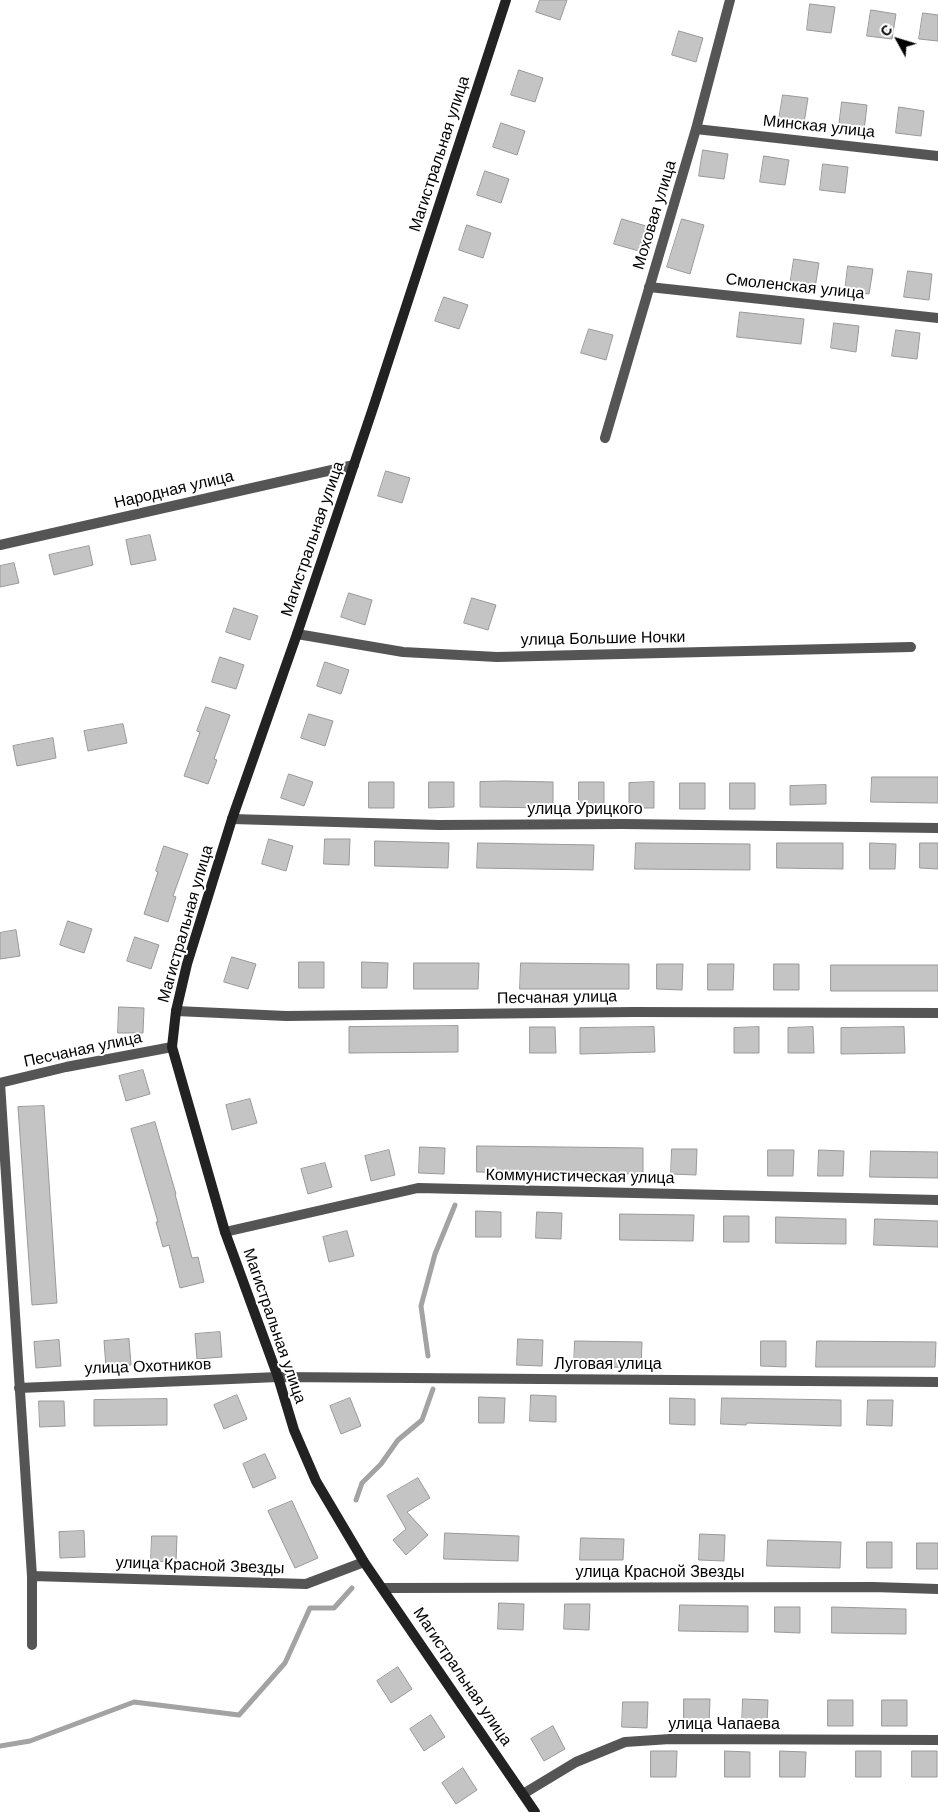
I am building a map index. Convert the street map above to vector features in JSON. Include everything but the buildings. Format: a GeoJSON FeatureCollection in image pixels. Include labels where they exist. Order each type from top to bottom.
{"type":"FeatureCollection","features":[{"type":"Feature","properties":{"kind":"street","name":"Магистральная улица"},"geometry":{"type":"LineString","coordinates":[[506,0],[354,465],[232,819],[187,964],[176,1011],[172,1047],[225,1232],[278,1377],[294,1430],[316,1481],[364,1562],[535,1812]]}},
{"type":"Feature","properties":{"kind":"street","name":"Моховая улица"},"geometry":{"type":"LineString","coordinates":[[604,438],[696,129],[730,0]]}},
{"type":"Feature","properties":{"kind":"street","name":"Минская улица"},"geometry":{"type":"LineString","coordinates":[[696,129],[938,156]]}},
{"type":"Feature","properties":{"kind":"street","name":"Смоленская улица"},"geometry":{"type":"LineString","coordinates":[[649,287],[938,318]]}},
{"type":"Feature","properties":{"kind":"street","name":"Народная улица"},"geometry":{"type":"LineString","coordinates":[[0,544],[354,465]]}},
{"type":"Feature","properties":{"kind":"street","name":"улица Большие Ночки"},"geometry":{"type":"LineString","coordinates":[[297,634],[403,652],[497,657],[911,647]]}},
{"type":"Feature","properties":{"kind":"street","name":"улица Урицкого"},"geometry":{"type":"LineString","coordinates":[[232,819],[438,825],[623,824],[938,828]]}},
{"type":"Feature","properties":{"kind":"street","name":"Песчаная улица"},"geometry":{"type":"LineString","coordinates":[[176,1011],[286,1016],[633,1012],[938,1013]]}},
{"type":"Feature","properties":{"kind":"street","name":"Песчаная улица"},"geometry":{"type":"LineString","coordinates":[[0,1083],[66,1067],[172,1047]]}},
{"type":"Feature","properties":{"kind":"street"},"geometry":{"type":"LineString","coordinates":[[0,1083],[32,1576],[32,1645]]}},
{"type":"Feature","properties":{"kind":"street","name":"Коммунистическая улица"},"geometry":{"type":"LineString","coordinates":[[225,1232],[418,1188],[938,1200]]}},
{"type":"Feature","properties":{"kind":"street","name":"улица Охотников"},"geometry":{"type":"LineString","coordinates":[[19,1388],[278,1377]]}},
{"type":"Feature","properties":{"kind":"street","name":"Луговая улица"},"geometry":{"type":"LineString","coordinates":[[278,1377],[938,1382]]}},
{"type":"Feature","properties":{"kind":"street","name":"улица Красной Звезды"},"geometry":{"type":"LineString","coordinates":[[32,1576],[306,1584],[364,1562]]}},
{"type":"Feature","properties":{"kind":"street","name":"улица Красной Звезды"},"geometry":{"type":"LineString","coordinates":[[383,1588],[873,1587],[938,1589]]}},
{"type":"Feature","properties":{"kind":"street","name":"улица Чапаева"},"geometry":{"type":"LineString","coordinates":[[523,1794],[576,1762],[625,1742],[670,1739],[938,1740]]}},
{"type":"Feature","properties":{"kind":"waterway"},"geometry":{"type":"LineString","coordinates":[[428,1356],[421,1306],[435,1254],[455,1205]]}},
{"type":"Feature","properties":{"kind":"waterway"},"geometry":{"type":"LineString","coordinates":[[356,1500],[362,1483],[381,1464],[398,1440],[422,1420],[433,1389]]}},
{"type":"Feature","properties":{"kind":"waterway"},"geometry":{"type":"LineString","coordinates":[[0,1746],[30,1741],[134,1702],[239,1715],[285,1663],[310,1608],[334,1608],[352,1588]]}}]}
